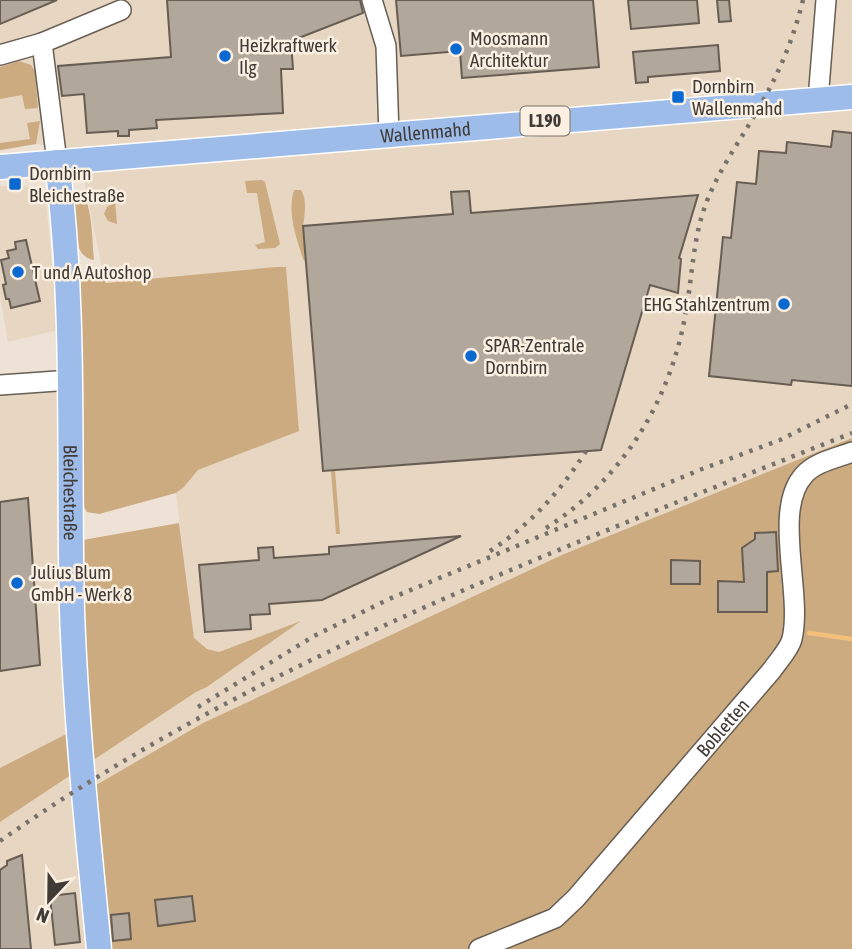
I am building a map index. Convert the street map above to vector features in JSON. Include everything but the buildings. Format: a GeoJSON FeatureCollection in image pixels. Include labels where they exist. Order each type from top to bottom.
{"type":"FeatureCollection","features":[{"type":"Feature","properties":{"kind":"main road","name":"Wallenmahd"},"geometry":{"type":"LineString","coordinates":[[0,167],[852,97]]}},
{"type":"Feature","properties":{"kind":"main road","name":"Bleichestraße"},"geometry":{"type":"LineString","coordinates":[[57,162],[66,258],[71,380],[72,612],[79,732],[99,949]]}},
{"type":"Feature","properties":{"kind":"street"},"geometry":{"type":"LineString","coordinates":[[372,0],[386,46],[389,135]]}},
{"type":"Feature","properties":{"kind":"street"},"geometry":{"type":"LineString","coordinates":[[818,100],[826,0]]}},
{"type":"Feature","properties":{"kind":"street"},"geometry":{"type":"LineString","coordinates":[[0,55],[42,43],[121,10]]}},
{"type":"Feature","properties":{"kind":"street"},"geometry":{"type":"LineString","coordinates":[[42,43],[57,162]]}},
{"type":"Feature","properties":{"kind":"street"},"geometry":{"type":"LineString","coordinates":[[0,385],[71,380]]}},
{"type":"Feature","properties":{"kind":"street","name":"Bobletten"},"geometry":{"type":"LineString","coordinates":[[479,949],[555,918],[576,898],[772,670],[792,642],[795,616],[789,515],[792,494],[804,475],[815,467],[852,452]]}},
{"type":"Feature","properties":{"kind":"shaded area"},"geometry":{"type":"Polygon","coordinates":[[[0,0],[852,0],[852,438],[564,554],[203,723],[90,788],[104,949],[0,949],[0,822],[207,687],[297,624],[219,652],[207,649],[194,639],[176,493],[198,470],[299,430],[286,267],[105,283],[85,184],[65,148],[36,144],[0,151],[0,0]]]}},
{"type":"Feature","properties":{"kind":"shaded area"},"geometry":{"type":"Polygon","coordinates":[[[19,61],[31,65],[35,71],[38,108],[25,109],[22,95],[0,99],[0,67],[19,61]]]}},
{"type":"Feature","properties":{"kind":"shaded area"},"geometry":{"type":"Polygon","coordinates":[[[40,121],[36,144],[0,150],[0,143],[30,139],[27,123],[40,121]]]}},
{"type":"Feature","properties":{"kind":"shaded area"},"geometry":{"type":"Polygon","coordinates":[[[245,181],[265,182],[280,244],[275,248],[258,249],[255,245],[265,242],[257,193],[247,193],[245,181]]]}},
{"type":"Feature","properties":{"kind":"shaded area"},"geometry":{"type":"Polygon","coordinates":[[[0,186],[42,187],[46,201],[58,330],[8,342],[0,295],[0,186]]]}},
{"type":"Feature","properties":{"kind":"shaded area"},"geometry":{"type":"Polygon","coordinates":[[[79,190],[84,195],[89,212],[94,260],[80,251],[77,243],[73,194],[79,190]]]}},
{"type":"Feature","properties":{"kind":"shaded area"},"geometry":{"type":"Polygon","coordinates":[[[294,190],[301,190],[304,199],[306,262],[293,224],[291,207],[294,190]]]}},
{"type":"Feature","properties":{"kind":"shaded area"},"geometry":{"type":"Polygon","coordinates":[[[115,201],[117,224],[108,221],[104,214],[107,207],[115,201]]]}},
{"type":"Feature","properties":{"kind":"shaded area"},"geometry":{"type":"Polygon","coordinates":[[[286,267],[299,431],[198,470],[176,493],[99,514],[87,512],[82,504],[79,291],[82,278],[93,272],[101,275],[106,283],[286,267]]]}},
{"type":"Feature","properties":{"kind":"shaded area"},"geometry":{"type":"Polygon","coordinates":[[[62,375],[80,727],[0,768],[0,379],[62,375]]]}},
{"type":"Feature","properties":{"kind":"shaded area"},"geometry":{"type":"Polygon","coordinates":[[[852,438],[852,949],[104,949],[89,789],[203,723],[564,554],[852,438]]]}},
{"type":"Feature","properties":{"kind":"shaded area"},"geometry":{"type":"Polygon","coordinates":[[[335,470],[340,534],[336,534],[331,471],[335,470]]]}},
{"type":"Feature","properties":{"kind":"shaded area"},"geometry":{"type":"Polygon","coordinates":[[[179,523],[194,638],[207,649],[219,652],[301,621],[207,687],[0,822],[0,768],[80,727],[77,541],[179,523]]]}},
{"type":"Feature","properties":{"kind":"waterway"},"geometry":{"type":"LineString","coordinates":[[809,633],[852,639]]}},
{"type":"Feature","properties":{"kind":"railway"},"geometry":{"type":"LineString","coordinates":[[546,528],[598,486],[639,435],[655,406],[669,376],[679,344],[697,238],[709,196],[774,79],[791,40],[803,0]]}},
{"type":"Feature","properties":{"kind":"railway"},"geometry":{"type":"LineString","coordinates":[[198,707],[314,636],[389,599],[702,469],[780,440],[852,404]]}},
{"type":"Feature","properties":{"kind":"railway"},"geometry":{"type":"LineString","coordinates":[[0,841],[99,776],[202,716],[307,662],[522,565],[852,433]]}},
{"type":"Feature","properties":{"kind":"railway"},"geometry":{"type":"LineString","coordinates":[[490,551],[544,506],[586,451]]}},
{"type":"Feature","properties":{"kind":"place","name":"Moosmann Architektur"},"geometry":{"type":"Point","coordinates":[456,49]}},
{"type":"Feature","properties":{"kind":"place","name":"Heizkraftwerk Ilg"},"geometry":{"type":"Point","coordinates":[225,56]}},
{"type":"Feature","properties":{"kind":"place","name":"Dornbirn Wallenmahd"},"geometry":{"type":"Point","coordinates":[678,97]}},
{"type":"Feature","properties":{"kind":"place","name":"Dornbirn Bleichestraße"},"geometry":{"type":"Point","coordinates":[15,184]}},
{"type":"Feature","properties":{"kind":"place","name":"T und A Autoshop"},"geometry":{"type":"Point","coordinates":[18,272]}},
{"type":"Feature","properties":{"kind":"place","name":"EHG Stahlzentrum"},"geometry":{"type":"Point","coordinates":[784,304]}},
{"type":"Feature","properties":{"kind":"place","name":"SPAR-Zentrale Dornbirn"},"geometry":{"type":"Point","coordinates":[471,356]}},
{"type":"Feature","properties":{"kind":"place","name":"Julius Blum GmbH - Werk 8"},"geometry":{"type":"Point","coordinates":[17,583]}}]}
